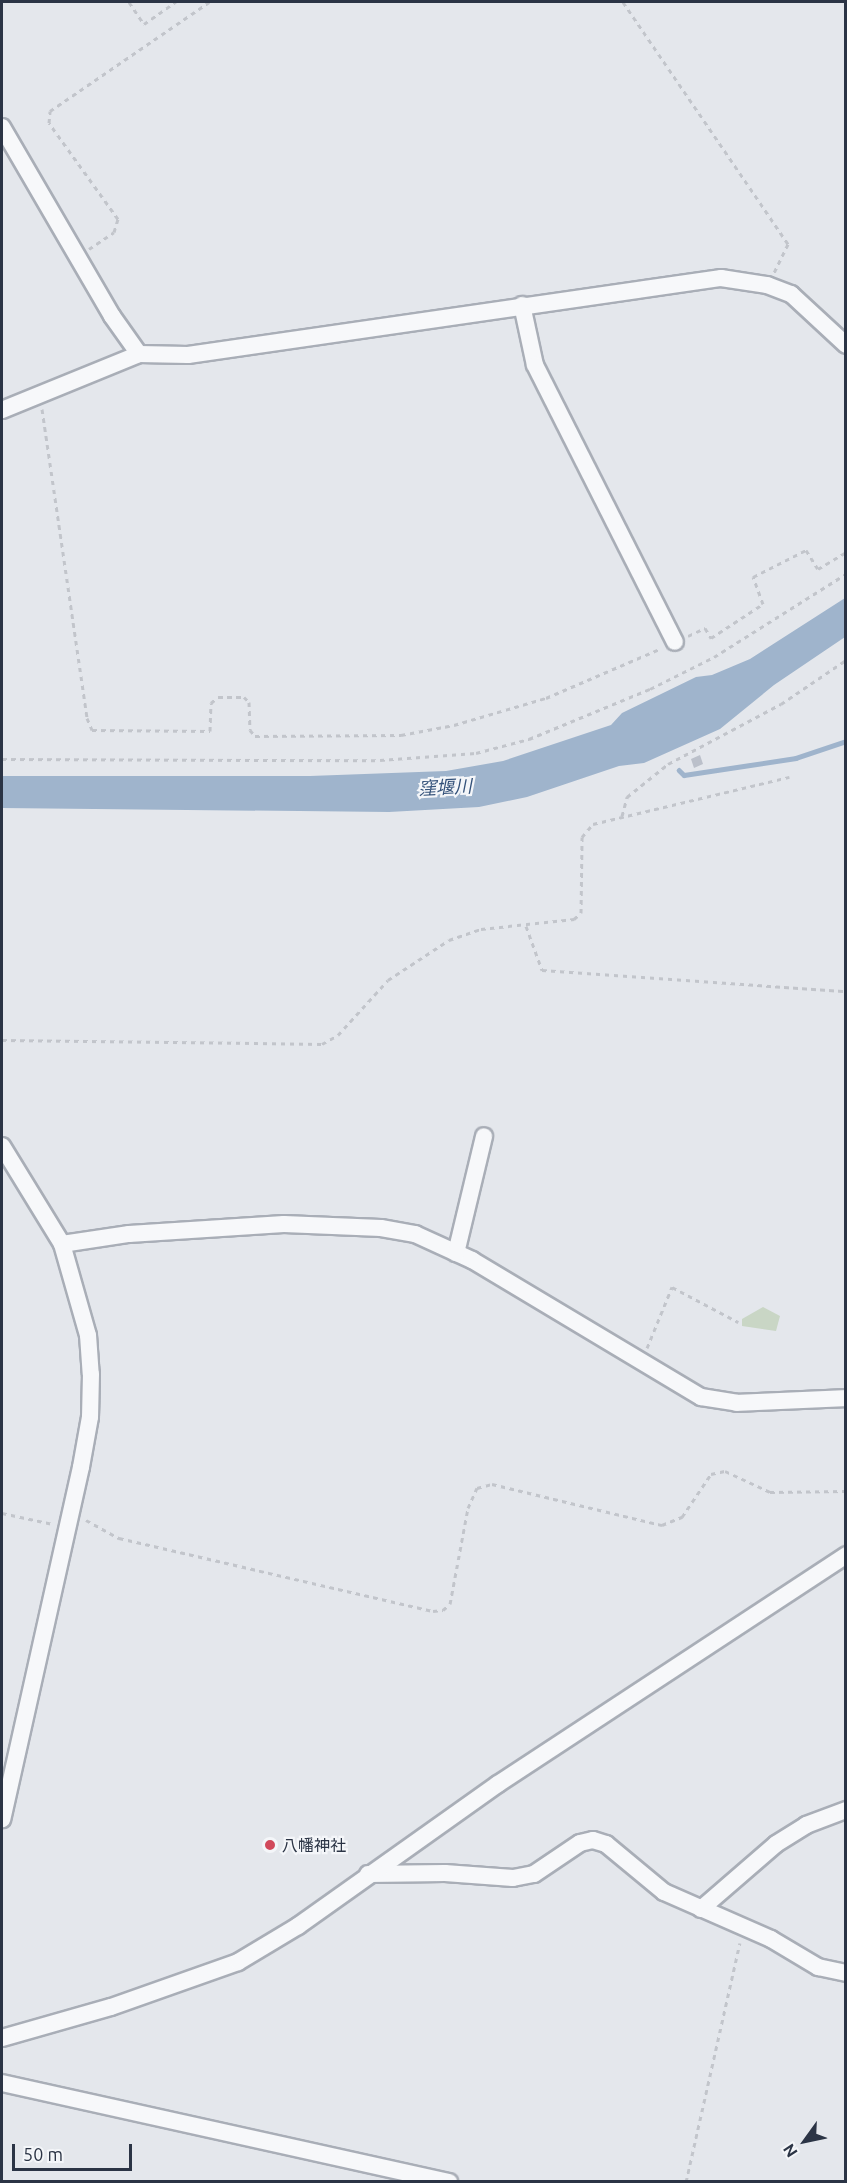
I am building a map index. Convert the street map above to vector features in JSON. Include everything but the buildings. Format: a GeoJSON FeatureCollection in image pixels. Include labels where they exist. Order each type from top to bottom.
{"type":"FeatureCollection","features":[{"type":"Feature","properties":{"kind":"street"},"geometry":{"type":"LineString","coordinates":[[2,127],[77,256],[139,354]]}},
{"type":"Feature","properties":{"kind":"street"},"geometry":{"type":"LineString","coordinates":[[2,410],[40,397],[139,354],[188,355],[721,278],[767,285],[791,294],[842,338]]}},
{"type":"Feature","properties":{"kind":"street"},"geometry":{"type":"LineString","coordinates":[[522,305],[535,365],[675,642]]}},
{"type":"Feature","properties":{"kind":"street"},"geometry":{"type":"LineString","coordinates":[[456,1253],[484,1136]]}},
{"type":"Feature","properties":{"kind":"street"},"geometry":{"type":"LineString","coordinates":[[2,1146],[62,1244],[88,1335],[91,1374],[90,1417],[2,1819]]}},
{"type":"Feature","properties":{"kind":"street"},"geometry":{"type":"LineString","coordinates":[[62,1244],[129,1234],[284,1224],[381,1228],[415,1234],[456,1253],[641,1364],[701,1397],[737,1403],[846,1398]]}},
{"type":"Feature","properties":{"kind":"street"},"geometry":{"type":"LineString","coordinates":[[2,2038],[111,2007],[238,1962],[298,1926],[368,1874],[846,1555]]}},
{"type":"Feature","properties":{"kind":"street"},"geometry":{"type":"LineString","coordinates":[[701,1909],[776,1844],[806,1825],[846,1810]]}},
{"type":"Feature","properties":{"kind":"street"},"geometry":{"type":"LineString","coordinates":[[368,1874],[445,1873],[513,1878],[534,1874],[580,1843],[593,1840],[606,1845],[664,1892],[744,1928],[818,1966],[846,1973]]}},
{"type":"Feature","properties":{"kind":"street"},"geometry":{"type":"LineString","coordinates":[[2,2083],[449,2181]]}},
{"type":"Feature","properties":{"kind":"path"},"geometry":{"type":"LineString","coordinates":[[129,2],[144,24],[176,2]]}},
{"type":"Feature","properties":{"kind":"path"},"geometry":{"type":"LineString","coordinates":[[77,256],[114,232],[118,219],[50,123],[50,111],[209,2]]}},
{"type":"Feature","properties":{"kind":"path"},"geometry":{"type":"LineString","coordinates":[[623,2],[788,244],[767,285]]}},
{"type":"Feature","properties":{"kind":"path"},"geometry":{"type":"LineString","coordinates":[[40,397],[87,718],[92,730],[210,731],[211,703],[218,698],[244,697],[249,702],[250,729],[255,736],[401,735],[454,725],[546,698],[705,628],[711,638],[763,604],[753,577],[806,550],[818,569],[846,552]]}},
{"type":"Feature","properties":{"kind":"path"},"geometry":{"type":"LineString","coordinates":[[2,759],[380,760],[476,753],[529,739],[650,689],[714,657],[846,574]]}},
{"type":"Feature","properties":{"kind":"path"},"geometry":{"type":"LineString","coordinates":[[622,816],[627,797],[668,764],[761,716],[846,660]]}},
{"type":"Feature","properties":{"kind":"path"},"geometry":{"type":"LineString","coordinates":[[2,1040],[322,1044],[338,1035],[380,987],[448,940],[481,929],[557,924],[574,920],[581,913],[582,837],[593,824],[789,777]]}},
{"type":"Feature","properties":{"kind":"path"},"geometry":{"type":"LineString","coordinates":[[525,926],[542,970],[846,991]]}},
{"type":"Feature","properties":{"kind":"path"},"geometry":{"type":"LineString","coordinates":[[641,1364],[672,1287],[738,1322]]}},
{"type":"Feature","properties":{"kind":"path"},"geometry":{"type":"LineString","coordinates":[[2,1513],[68,1519],[119,1538],[433,1611],[443,1610],[450,1604],[468,1508],[477,1488],[492,1484],[662,1525],[682,1517],[711,1474],[725,1471],[770,1492],[846,1491]]}},
{"type":"Feature","properties":{"kind":"path"},"geometry":{"type":"LineString","coordinates":[[686,2181],[744,1928]]}},
{"type":"Feature","properties":{"kind":"green space"},"geometry":{"type":"Polygon","coordinates":[[[763,1307],[780,1316],[776,1331],[742,1326],[742,1319],[763,1307]]]}},
{"type":"Feature","properties":{"kind":"water","name":"窪堰川"},"geometry":{"type":"Polygon","coordinates":[[[845,598],[845,637],[774,685],[720,729],[644,763],[619,766],[527,797],[479,807],[389,812],[2,808],[2,776],[310,776],[446,771],[503,761],[611,725],[622,713],[696,677],[712,675],[750,659],[845,598]]]}},
{"type":"Feature","properties":{"kind":"waterway"},"geometry":{"type":"LineString","coordinates":[[679,770],[684,775],[796,758],[846,741]]}},
{"type":"Feature","properties":{"kind":"place","name":"八幡神社"},"geometry":{"type":"Point","coordinates":[270,1845]}}]}
